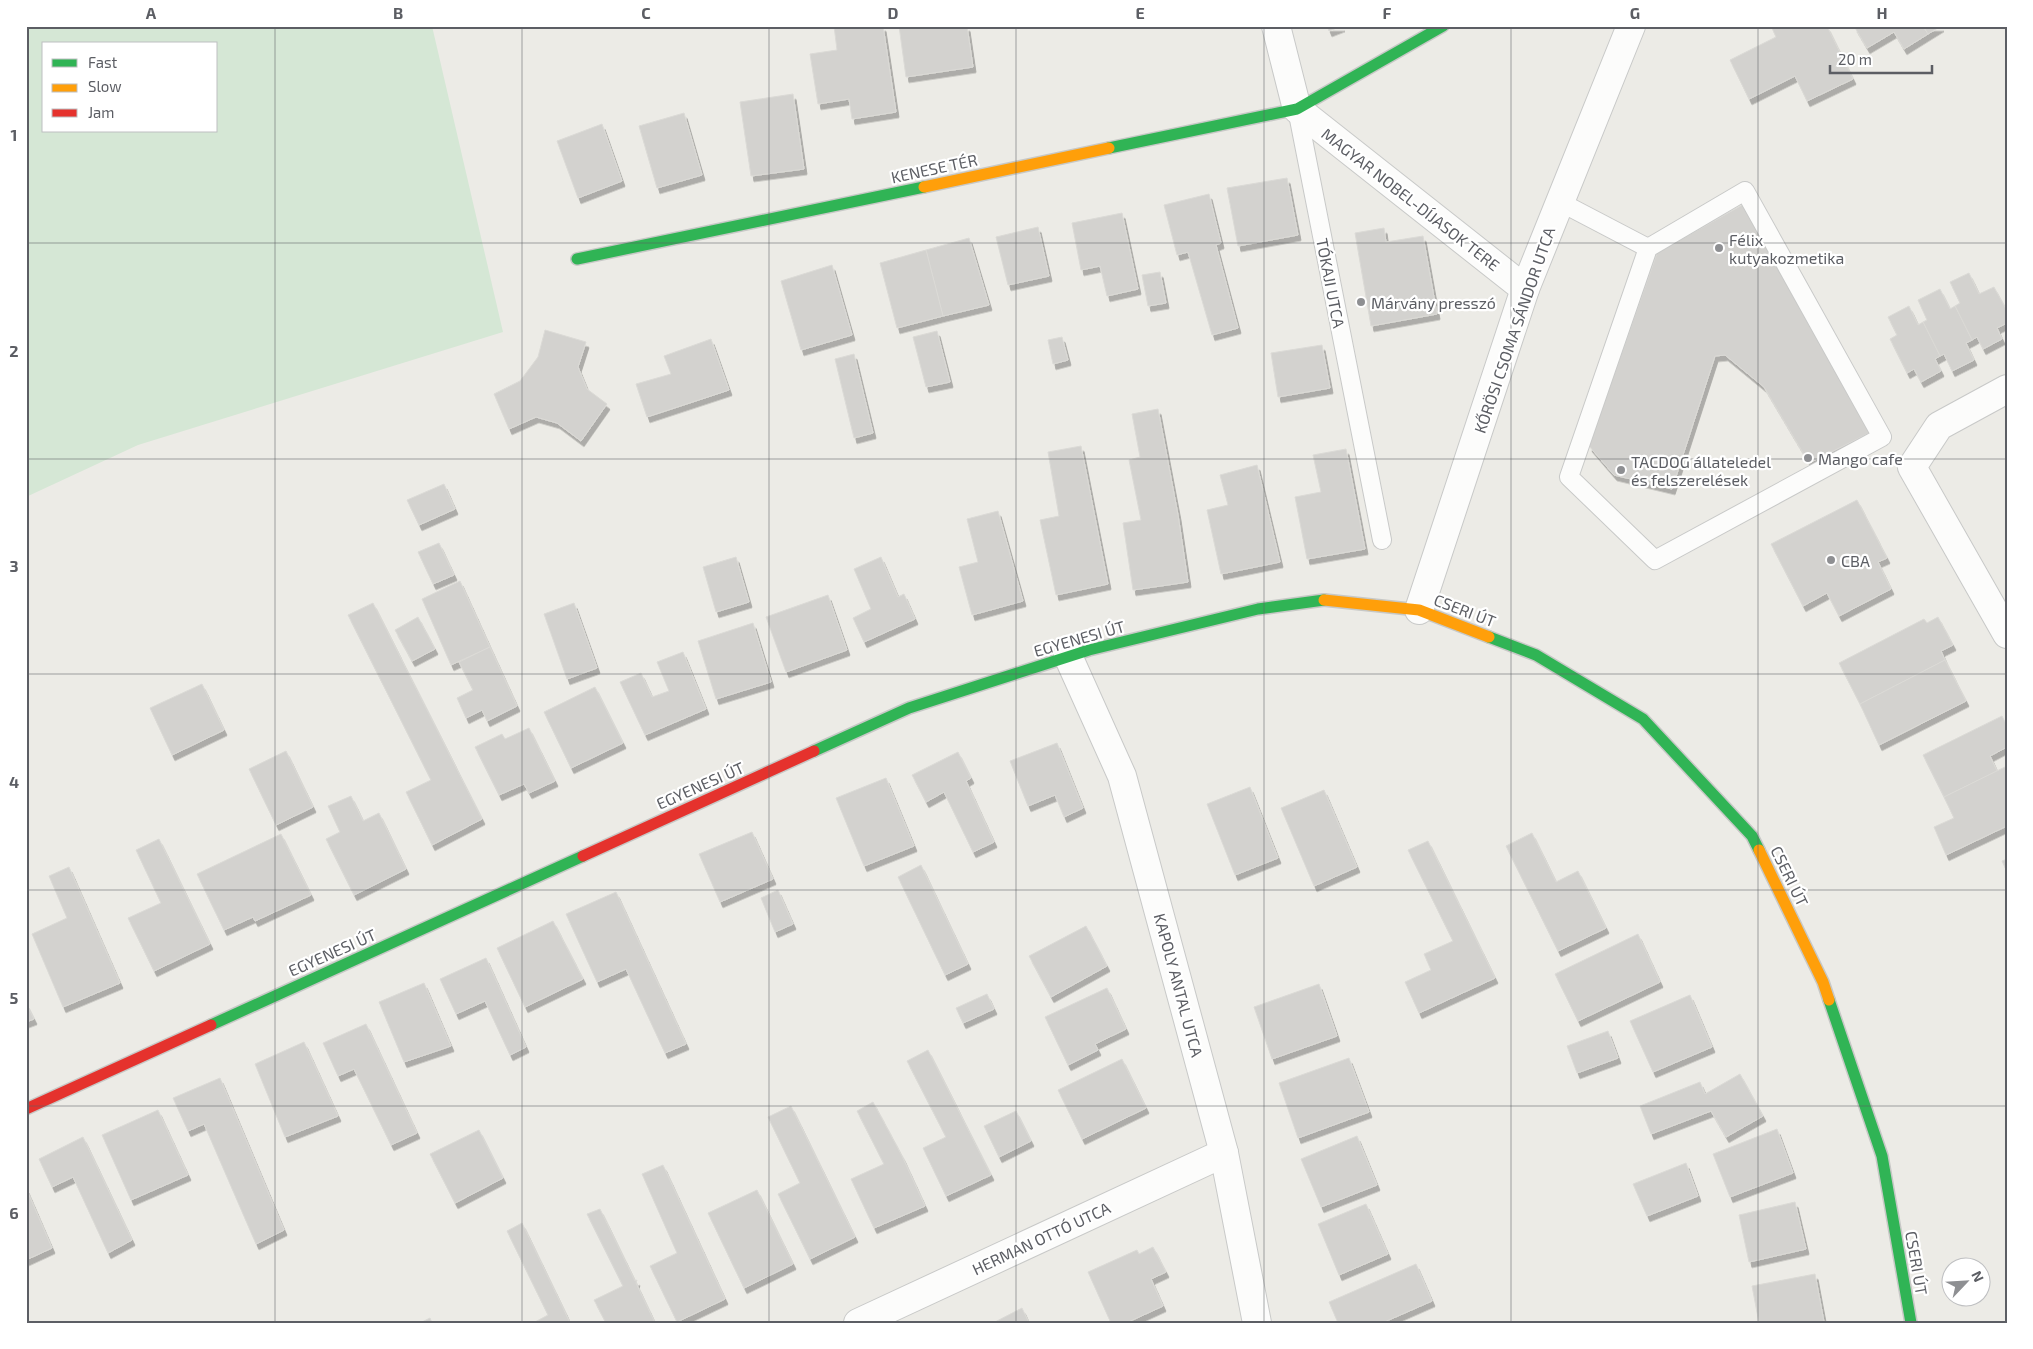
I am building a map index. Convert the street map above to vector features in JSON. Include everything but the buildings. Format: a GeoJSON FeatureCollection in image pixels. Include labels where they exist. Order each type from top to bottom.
{"type":"FeatureCollection","features":[{"type":"Feature","properties":{"kind":"street","name":"TÓKAJI UTCA"},"geometry":{"type":"LineString","coordinates":[[1276,26],[1297,109]]}},
{"type":"Feature","properties":{"kind":"street"},"geometry":{"type":"LineString","coordinates":[[1297,109],[1443,26]]}},
{"type":"Feature","properties":{"kind":"street","name":"KŐRÖSI CSOMA SÁNDOR UTCA"},"geometry":{"type":"LineString","coordinates":[[1420,610],[1525,289],[1631,26]]}},
{"type":"Feature","properties":{"kind":"street","name":"KENESE TÉR"},"geometry":{"type":"LineString","coordinates":[[577,258],[1297,109]]}},
{"type":"Feature","properties":{"kind":"street","name":"MAGYAR NOBEL-DÍJASOK TERE"},"geometry":{"type":"LineString","coordinates":[[1297,109],[1525,289]]}},
{"type":"Feature","properties":{"kind":"street"},"geometry":{"type":"LineString","coordinates":[[2007,388],[1939,426],[1912,467],[2007,634]]}},
{"type":"Feature","properties":{"kind":"street","name":"EGYENESI ÚT"},"geometry":{"type":"LineString","coordinates":[[26,1109],[909,708],[1068,656],[1258,609],[1327,600],[1420,610]]}},
{"type":"Feature","properties":{"kind":"street","name":"CSERI ÚT"},"geometry":{"type":"LineString","coordinates":[[1420,610],[1536,655],[1643,719],[1752,836],[1823,982],[1882,1156],[1910,1323]]}},
{"type":"Feature","properties":{"kind":"street","name":"KAPOLY ANTAL UTCA"},"geometry":{"type":"LineString","coordinates":[[1068,656],[1122,776],[1224,1154],[1257,1323]]}},
{"type":"Feature","properties":{"kind":"street","name":"HERMAN OTTÓ UTCA"},"geometry":{"type":"LineString","coordinates":[[858,1323],[1224,1154]]}},
{"type":"Feature","properties":{"kind":"lane","name":"TÓKAJI UTCA"},"geometry":{"type":"LineString","coordinates":[[1297,109],[1382,540]]}},
{"type":"Feature","properties":{"kind":"lane"},"geometry":{"type":"LineString","coordinates":[[1745,191],[1882,437],[1655,560],[1569,478],[1648,248],[1745,191]]}},
{"type":"Feature","properties":{"kind":"lane"},"geometry":{"type":"LineString","coordinates":[[1560,202],[1648,248]]}},
{"type":"Feature","properties":{"kind":"green space"},"geometry":{"type":"Polygon","coordinates":[[[26,26],[432,26],[503,332],[138,445],[26,497],[26,26]]]}},
{"type":"Feature","properties":{"kind":"traffic: fast"},"geometry":{"type":"LineString","coordinates":[[1109,148],[1297,109],[1443,26]]}},
{"type":"Feature","properties":{"kind":"traffic: fast"},"geometry":{"type":"LineString","coordinates":[[577,259],[924,187]]}},
{"type":"Feature","properties":{"kind":"traffic: fast"},"geometry":{"type":"LineString","coordinates":[[814,751],[909,708],[1089,650],[1258,609],[1324,600]]}},
{"type":"Feature","properties":{"kind":"traffic: fast"},"geometry":{"type":"LineString","coordinates":[[1489,637],[1536,655],[1643,719],[1752,836],[1759,850]]}},
{"type":"Feature","properties":{"kind":"traffic: fast"},"geometry":{"type":"LineString","coordinates":[[211,1025],[583,856]]}},
{"type":"Feature","properties":{"kind":"traffic: fast"},"geometry":{"type":"LineString","coordinates":[[1829,1000],[1882,1156],[1911,1323]]}},
{"type":"Feature","properties":{"kind":"traffic: slow"},"geometry":{"type":"LineString","coordinates":[[924,187],[1109,148]]}},
{"type":"Feature","properties":{"kind":"traffic: slow"},"geometry":{"type":"LineString","coordinates":[[1324,600],[1419,610],[1489,637]]}},
{"type":"Feature","properties":{"kind":"traffic: slow"},"geometry":{"type":"LineString","coordinates":[[1759,850],[1823,982],[1829,1000]]}},
{"type":"Feature","properties":{"kind":"traffic: jam"},"geometry":{"type":"LineString","coordinates":[[583,856],[814,751]]}},
{"type":"Feature","properties":{"kind":"traffic: jam"},"geometry":{"type":"LineString","coordinates":[[26,1109],[211,1025]]}},
{"type":"Feature","properties":{"kind":"place","name":"Félix kutyakozmetika"},"geometry":{"type":"Point","coordinates":[1719,248]}},
{"type":"Feature","properties":{"kind":"place","name":"Márvány presszó"},"geometry":{"type":"Point","coordinates":[1361,302]}},
{"type":"Feature","properties":{"kind":"place","name":"Mango cafe"},"geometry":{"type":"Point","coordinates":[1808,458]}},
{"type":"Feature","properties":{"kind":"place","name":"TACDOG állateledel és felszerelések"},"geometry":{"type":"Point","coordinates":[1621,470]}},
{"type":"Feature","properties":{"kind":"place","name":"CBA"},"geometry":{"type":"Point","coordinates":[1831,560]}}]}
